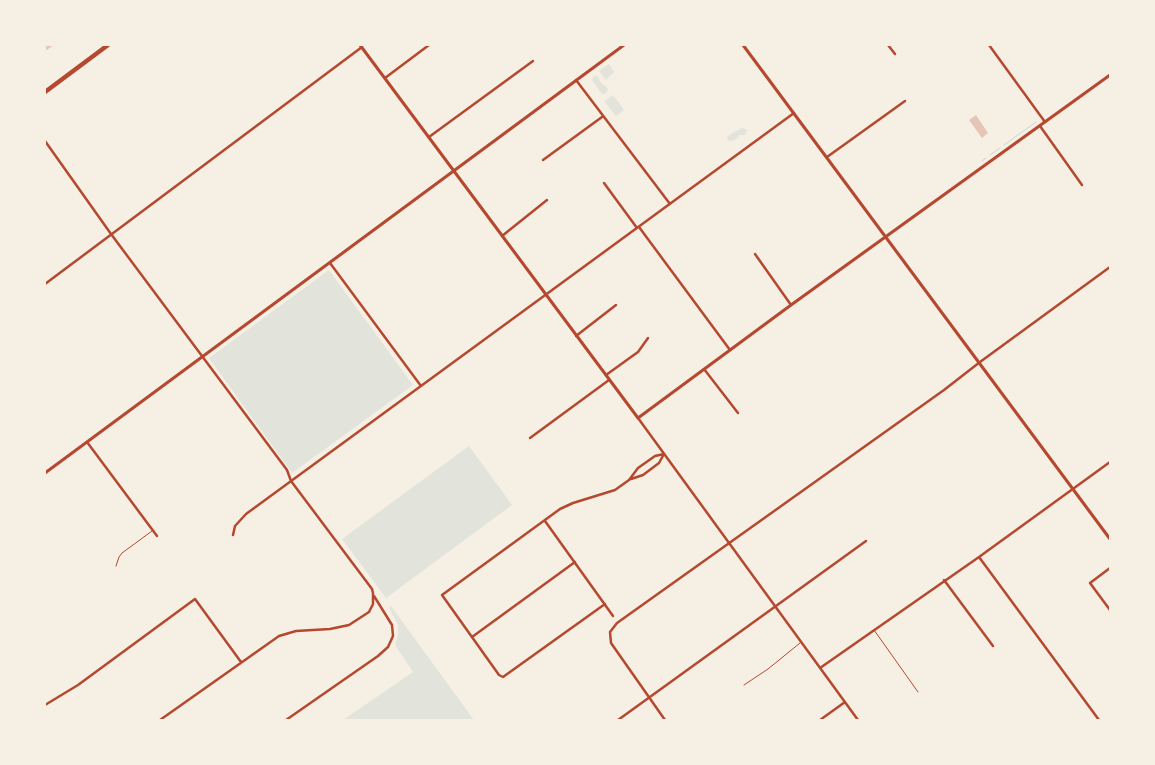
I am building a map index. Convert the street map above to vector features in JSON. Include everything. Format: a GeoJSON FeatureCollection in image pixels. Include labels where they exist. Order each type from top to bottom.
{"type":"FeatureCollection","features":[{"type":"Feature","properties":{"kind":"main road"},"geometry":{"type":"LineString","coordinates":[[45,92],[105,46]]}},
{"type":"Feature","properties":{"kind":"street"},"geometry":{"type":"LineString","coordinates":[[385,78],[429,45]]}},
{"type":"Feature","properties":{"kind":"street"},"geometry":{"type":"LineString","coordinates":[[45,473],[624,45]]}},
{"type":"Feature","properties":{"kind":"street"},"geometry":{"type":"LineString","coordinates":[[743,45],[980,362],[1110,540]]}},
{"type":"Feature","properties":{"kind":"street"},"geometry":{"type":"LineString","coordinates":[[888,45],[895,54]]}},
{"type":"Feature","properties":{"kind":"street"},"geometry":{"type":"LineString","coordinates":[[989,45],[1046,122]]}},
{"type":"Feature","properties":{"kind":"street"},"geometry":{"type":"LineString","coordinates":[[45,284],[361,46],[638,418],[858,720]]}},
{"type":"Feature","properties":{"kind":"street"},"geometry":{"type":"LineString","coordinates":[[429,137],[533,61]]}},
{"type":"Feature","properties":{"kind":"street"},"geometry":{"type":"LineString","coordinates":[[638,418],[1110,75]]}},
{"type":"Feature","properties":{"kind":"street"},"geometry":{"type":"LineString","coordinates":[[576,80],[602,117],[670,204]]}},
{"type":"Feature","properties":{"kind":"street"},"geometry":{"type":"LineString","coordinates":[[827,158],[905,101]]}},
{"type":"Feature","properties":{"kind":"street"},"geometry":{"type":"LineString","coordinates":[[232,535],[236,526],[246,514],[794,114]]}},
{"type":"Feature","properties":{"kind":"street"},"geometry":{"type":"LineString","coordinates":[[543,160],[602,117]]}},
{"type":"Feature","properties":{"kind":"street"},"geometry":{"type":"LineString","coordinates":[[1040,126],[1082,185]]}},
{"type":"Feature","properties":{"kind":"street"},"geometry":{"type":"LineString","coordinates":[[45,141],[111,234],[287,470],[292,481],[372,589],[373,594],[373,604],[369,612],[349,625],[330,629],[287,633],[271,640],[160,720]]}},
{"type":"Feature","properties":{"kind":"street"},"geometry":{"type":"LineString","coordinates":[[604,183],[730,350]]}},
{"type":"Feature","properties":{"kind":"street"},"geometry":{"type":"LineString","coordinates":[[502,236],[547,200]]}},
{"type":"Feature","properties":{"kind":"street"},"geometry":{"type":"LineString","coordinates":[[755,254],[791,305]]}},
{"type":"Feature","properties":{"kind":"street"},"geometry":{"type":"LineString","coordinates":[[330,263],[422,386]]}},
{"type":"Feature","properties":{"kind":"street"},"geometry":{"type":"LineString","coordinates":[[666,720],[611,643],[610,632],[617,623],[936,395],[1110,267]]}},
{"type":"Feature","properties":{"kind":"street"},"geometry":{"type":"LineString","coordinates":[[576,336],[616,305]]}},
{"type":"Feature","properties":{"kind":"street"},"geometry":{"type":"LineString","coordinates":[[605,375],[638,352],[648,338]]}},
{"type":"Feature","properties":{"kind":"street"},"geometry":{"type":"LineString","coordinates":[[704,369],[738,413]]}},
{"type":"Feature","properties":{"kind":"street"},"geometry":{"type":"LineString","coordinates":[[530,438],[609,380]]}},
{"type":"Feature","properties":{"kind":"street"},"geometry":{"type":"LineString","coordinates":[[87,442],[157,536]]}},
{"type":"Feature","properties":{"kind":"street"},"geometry":{"type":"LineString","coordinates":[[629,480],[638,468],[654,456],[664,454]]}},
{"type":"Feature","properties":{"kind":"street"},"geometry":{"type":"LineString","coordinates":[[605,604],[503,677],[499,675],[442,595],[565,506],[615,490],[629,480],[643,475],[659,463],[664,454]]}},
{"type":"Feature","properties":{"kind":"street"},"geometry":{"type":"LineString","coordinates":[[820,668],[873,629],[979,557],[1110,462]]}},
{"type":"Feature","properties":{"kind":"street"},"geometry":{"type":"LineString","coordinates":[[545,521],[613,616]]}},
{"type":"Feature","properties":{"kind":"street"},"geometry":{"type":"LineString","coordinates":[[618,720],[866,542]]}},
{"type":"Feature","properties":{"kind":"street"},"geometry":{"type":"LineString","coordinates":[[979,557],[1099,720]]}},
{"type":"Feature","properties":{"kind":"street"},"geometry":{"type":"LineString","coordinates":[[472,637],[574,562]]}},
{"type":"Feature","properties":{"kind":"street"},"geometry":{"type":"LineString","coordinates":[[1110,568],[1090,583],[1110,610]]}},
{"type":"Feature","properties":{"kind":"street"},"geometry":{"type":"LineString","coordinates":[[944,580],[993,646]]}},
{"type":"Feature","properties":{"kind":"street"},"geometry":{"type":"LineString","coordinates":[[286,720],[388,647],[393,636],[392,625],[373,594]]}},
{"type":"Feature","properties":{"kind":"street"},"geometry":{"type":"LineString","coordinates":[[45,705],[78,685],[195,599],[241,662]]}},
{"type":"Feature","properties":{"kind":"street"},"geometry":{"type":"LineString","coordinates":[[820,720],[845,702]]}},
{"type":"Feature","properties":{"kind":"lane"},"geometry":{"type":"LineString","coordinates":[[116,566],[122,553],[153,530]]}},
{"type":"Feature","properties":{"kind":"lane"},"geometry":{"type":"LineString","coordinates":[[873,629],[918,692]]}},
{"type":"Feature","properties":{"kind":"lane"},"geometry":{"type":"LineString","coordinates":[[744,685],[768,669],[801,642]]}},
{"type":"Feature","properties":{"kind":"shaded area"},"geometry":{"type":"Polygon","coordinates":[[[609,64],[614,72],[606,80],[599,71],[609,64]]]}},
{"type":"Feature","properties":{"kind":"shaded area"},"geometry":{"type":"Polygon","coordinates":[[[597,75],[608,90],[605,94],[602,94],[592,80],[597,75]]]}},
{"type":"Feature","properties":{"kind":"shaded area"},"geometry":{"type":"Polygon","coordinates":[[[613,95],[624,110],[616,116],[604,101],[613,95]]]}},
{"type":"Feature","properties":{"kind":"shaded area"},"geometry":{"type":"Polygon","coordinates":[[[742,128],[747,130],[745,135],[739,135],[738,138],[732,141],[728,140],[728,136],[742,128]]]}},
{"type":"Feature","properties":{"kind":"shaded area"},"geometry":{"type":"Polygon","coordinates":[[[329,270],[413,385],[292,473],[209,358],[329,270]]]}},
{"type":"Feature","properties":{"kind":"shaded area"},"geometry":{"type":"Polygon","coordinates":[[[469,446],[512,505],[386,598],[342,539],[469,446]]]}},
{"type":"Feature","properties":{"kind":"shaded area"},"geometry":{"type":"Polygon","coordinates":[[[391,606],[474,720],[343,720],[413,672],[395,645],[398,625],[389,608],[391,606]]]}},
{"type":"Feature","properties":{"kind":"building"},"geometry":{"type":"Polygon","coordinates":[[[45,45],[54,45],[45,51],[45,45]]]}},
{"type":"Feature","properties":{"kind":"building"},"geometry":{"type":"Polygon","coordinates":[[[976,115],[988,133],[982,138],[969,120],[976,115]]]}},
{"type":"Feature","properties":{"kind":"waterway"},"geometry":{"type":"LineString","coordinates":[[1004,145],[1036,122]]}},
{"type":"Feature","properties":{"kind":"waterway"},"geometry":{"type":"LineString","coordinates":[[990,155],[1000,148]]}},
{"type":"Feature","properties":{"kind":"waterway"},"geometry":{"type":"LineString","coordinates":[[982,161],[986,158]]}}]}
